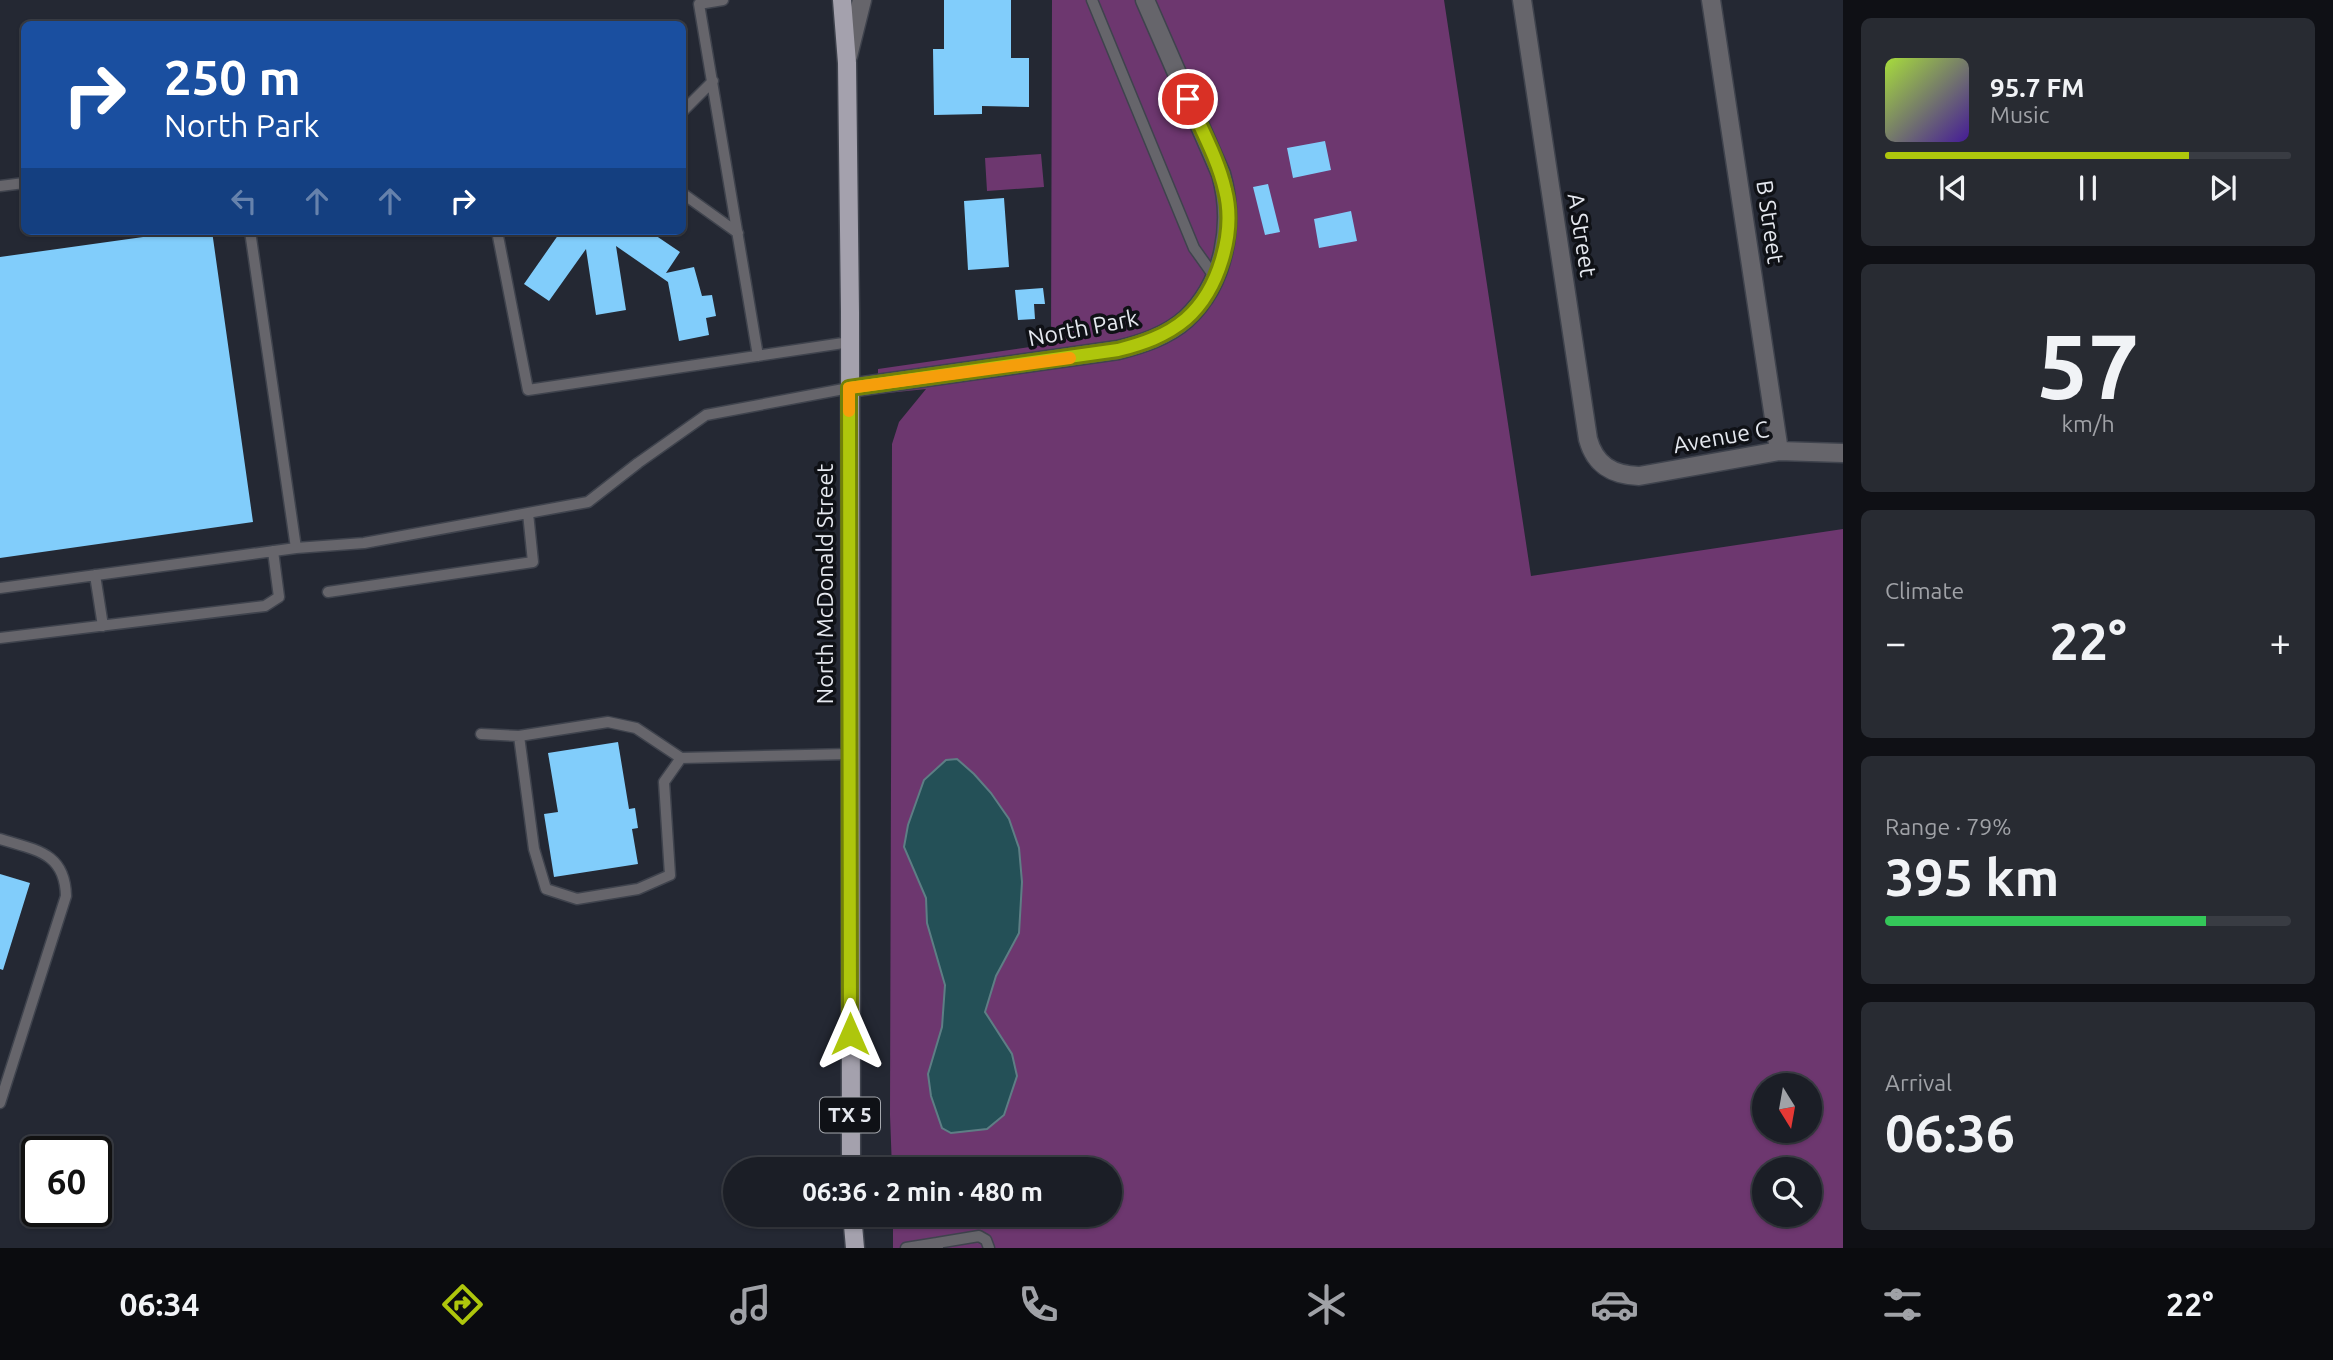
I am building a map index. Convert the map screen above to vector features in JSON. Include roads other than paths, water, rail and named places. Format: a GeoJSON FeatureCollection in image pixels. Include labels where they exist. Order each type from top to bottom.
{"type":"FeatureCollection","features":[{"type":"Feature","properties":{"kind":"main road","name":"North McDonald Street"},"geometry":{"type":"LineString","coordinates":[[842,0],[847,62],[850,342],[851,1157]]}},
{"type":"Feature","properties":{"kind":"main road"},"geometry":{"type":"LineString","coordinates":[[853,1227],[855,1248]]}},
{"type":"Feature","properties":{"kind":"street"},"geometry":{"type":"LineString","coordinates":[[847,62],[862,0]]}},
{"type":"Feature","properties":{"kind":"street","name":"North Park"},"geometry":{"type":"LineString","coordinates":[[849,388],[1074,357],[1140,344],[1158,337],[1184,320],[1200,303],[1222,258],[1228,229],[1225,189],[1145,0]]}},
{"type":"Feature","properties":{"kind":"street","name":"A Street"},"geometry":{"type":"LineString","coordinates":[[1522,0],[1588,439],[1594,457],[1608,470]]}},
{"type":"Feature","properties":{"kind":"street","name":"B Street"},"geometry":{"type":"LineString","coordinates":[[1711,0],[1779,451]]}},
{"type":"Feature","properties":{"kind":"street","name":"Avenue C"},"geometry":{"type":"LineString","coordinates":[[1608,470],[1639,476],[1779,451],[1843,453]]}},
{"type":"Feature","properties":{"kind":"lane"},"geometry":{"type":"LineString","coordinates":[[723,0],[699,4],[758,356]]}},
{"type":"Feature","properties":{"kind":"lane"},"geometry":{"type":"LineString","coordinates":[[1093,0],[1194,248],[1214,276]]}},
{"type":"Feature","properties":{"kind":"lane"},"geometry":{"type":"LineString","coordinates":[[686,108],[713,81]]}},
{"type":"Feature","properties":{"kind":"lane"},"geometry":{"type":"LineString","coordinates":[[0,186],[21,183]]}},
{"type":"Feature","properties":{"kind":"lane"},"geometry":{"type":"LineString","coordinates":[[686,196],[738,233]]}},
{"type":"Feature","properties":{"kind":"lane"},"geometry":{"type":"LineString","coordinates":[[251,235],[296,548]]}},
{"type":"Feature","properties":{"kind":"lane"},"geometry":{"type":"LineString","coordinates":[[498,235],[528,390],[850,342]]}},
{"type":"Feature","properties":{"kind":"lane"},"geometry":{"type":"LineString","coordinates":[[0,588],[296,548],[364,543],[588,502],[706,415],[849,388]]}},
{"type":"Feature","properties":{"kind":"lane"},"geometry":{"type":"LineString","coordinates":[[328,592],[533,562],[528,513]]}},
{"type":"Feature","properties":{"kind":"lane"},"geometry":{"type":"LineString","coordinates":[[0,638],[265,606],[279,597],[273,551]]}},
{"type":"Feature","properties":{"kind":"lane"},"geometry":{"type":"LineString","coordinates":[[95,575],[103,626]]}},
{"type":"Feature","properties":{"kind":"lane"},"geometry":{"type":"LineString","coordinates":[[481,734],[519,736],[608,722],[636,728],[681,758],[849,754]]}},
{"type":"Feature","properties":{"kind":"lane"},"geometry":{"type":"LineString","coordinates":[[519,736],[534,849],[546,889],[577,900],[638,889],[670,875],[664,782],[681,758]]}},
{"type":"Feature","properties":{"kind":"lane"},"geometry":{"type":"LineString","coordinates":[[0,839],[48,855],[63,873],[66,896],[0,1103]]}},
{"type":"Feature","properties":{"kind":"lane"},"geometry":{"type":"LineString","coordinates":[[906,1248],[938,1245],[979,1236],[986,1240],[989,1248]]}}]}
